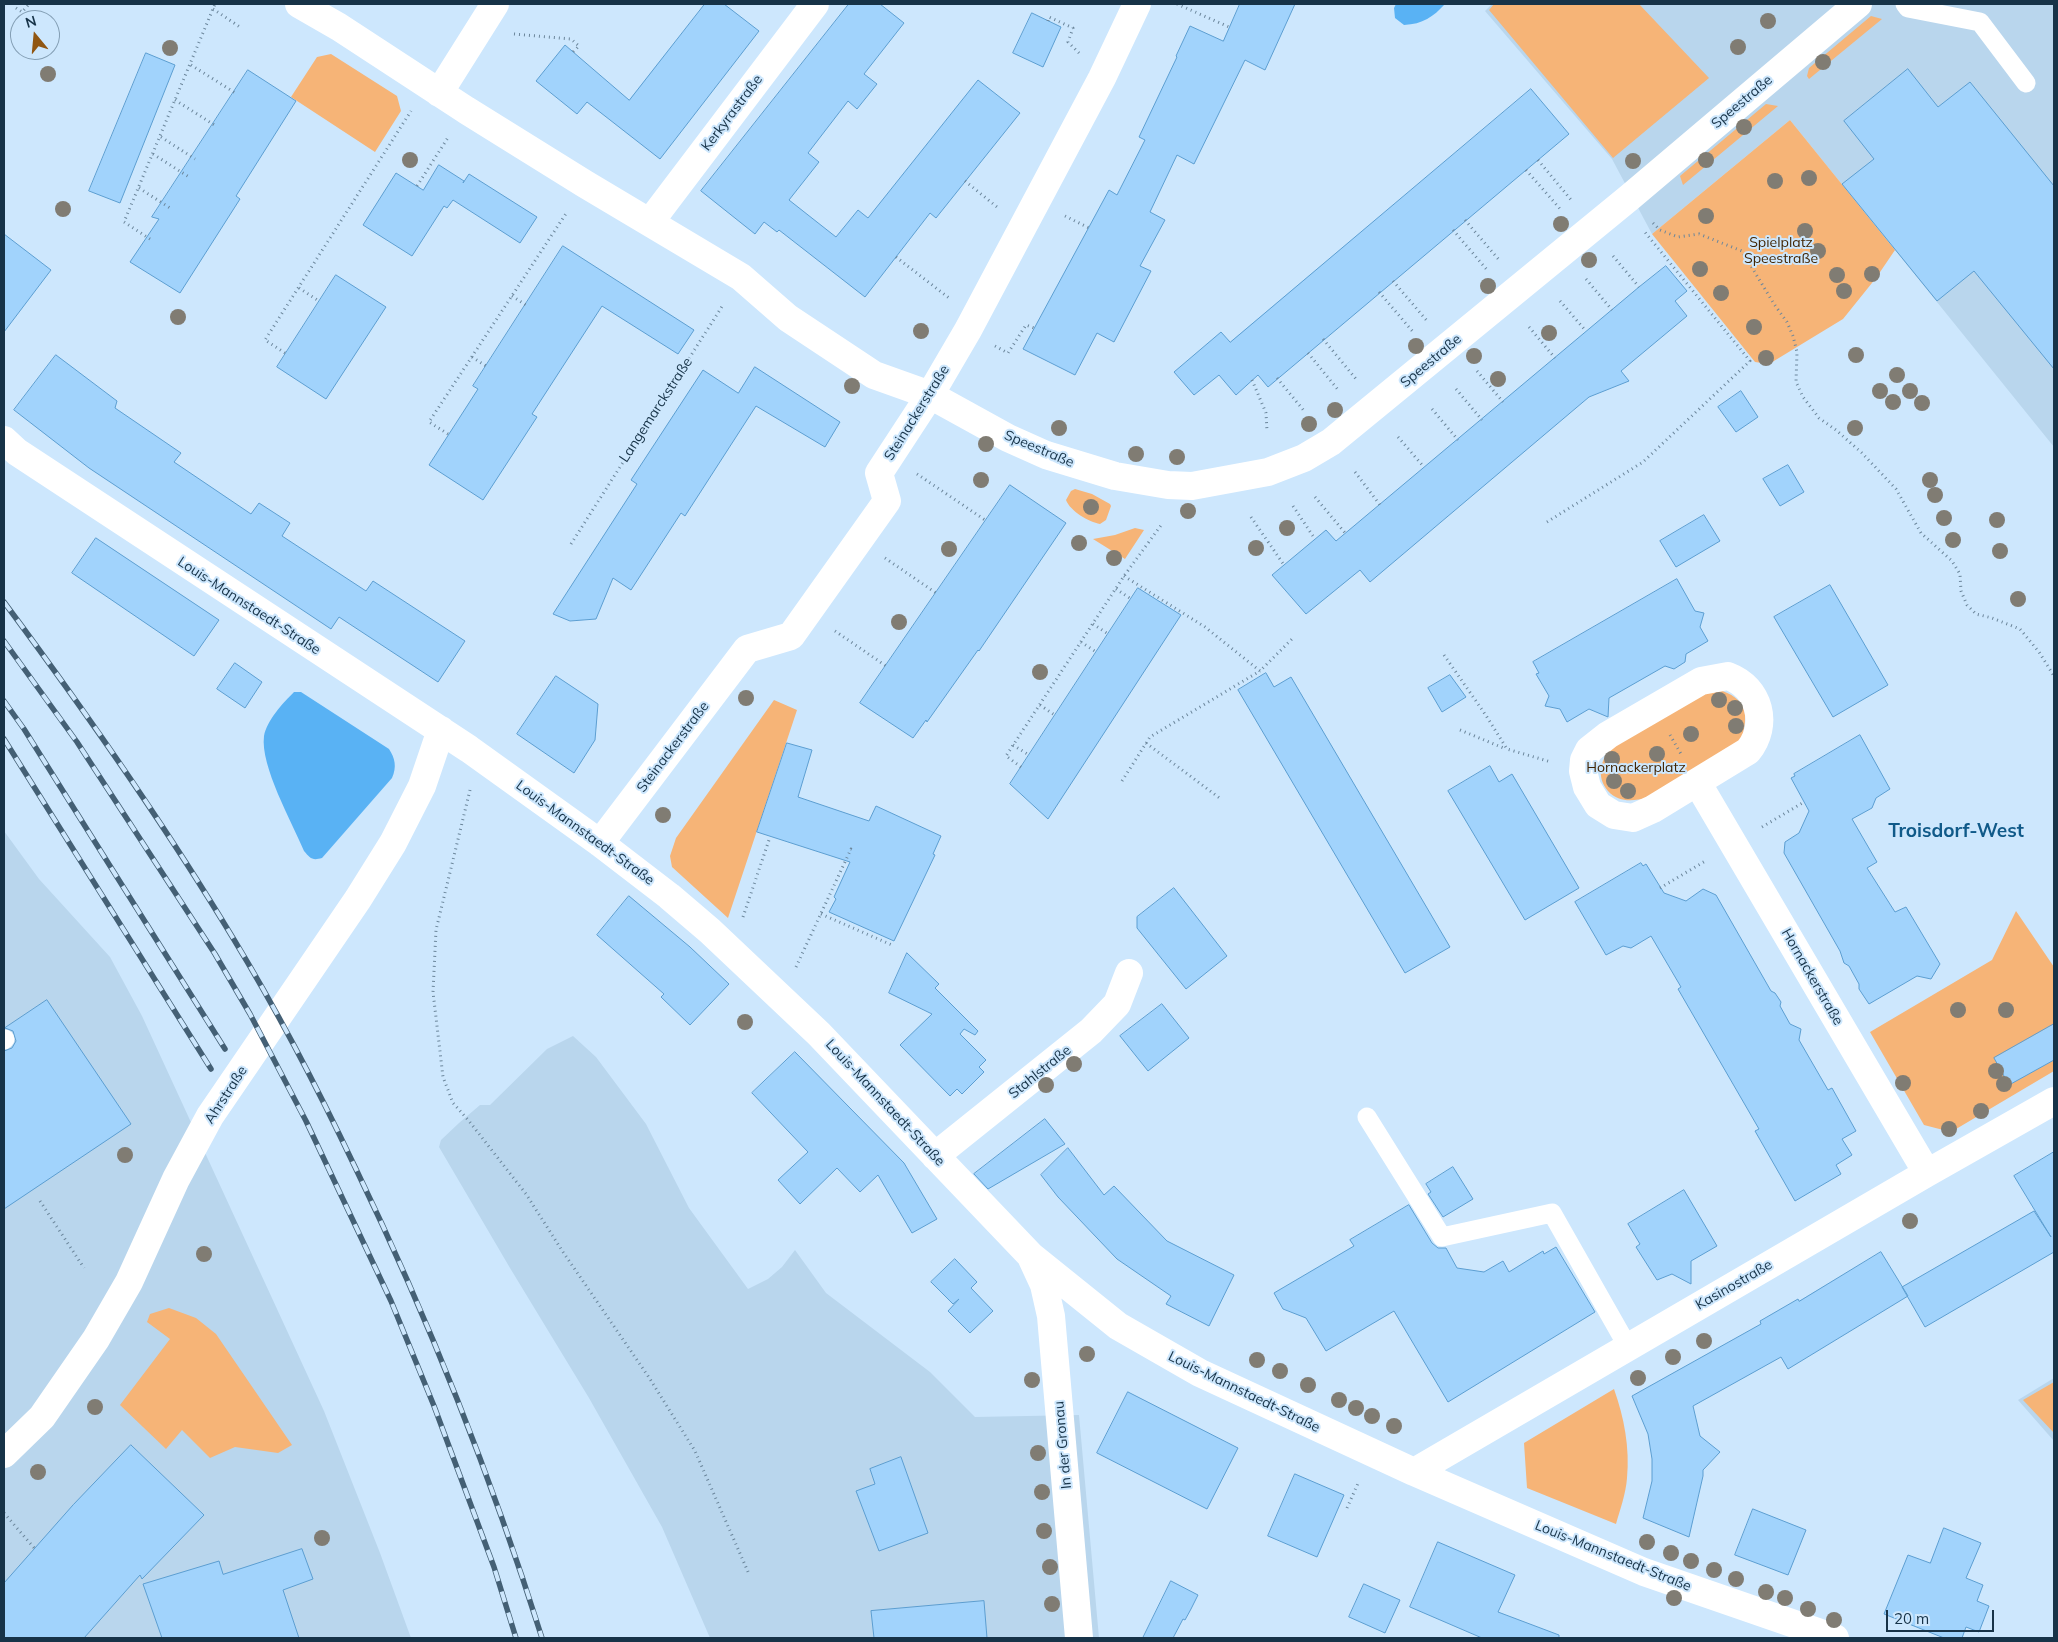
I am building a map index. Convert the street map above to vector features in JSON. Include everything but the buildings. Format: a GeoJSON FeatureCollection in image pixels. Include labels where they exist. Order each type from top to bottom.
{"type":"FeatureCollection","features":[{"type":"Feature","properties":{"kind":"street"},"geometry":{"type":"LineString","coordinates":[[299,4],[339,27],[433,89],[585,184],[741,277],[788,318],[874,375],[930,394]]}},
{"type":"Feature","properties":{"kind":"street","name":"Kerkyrastraße"},"geometry":{"type":"LineString","coordinates":[[650,222],[815,4]]}},
{"type":"Feature","properties":{"kind":"street","name":"Steinackerstraße"},"geometry":{"type":"LineString","coordinates":[[600,843],[747,648],[791,636],[887,501],[879,473],[930,394],[971,324],[1102,78],[1137,4]]}},
{"type":"Feature","properties":{"kind":"street","name":"Speestraße"},"geometry":{"type":"LineString","coordinates":[[930,394],[1008,438],[1046,455],[1116,476],[1168,486],[1192,486],[1234,480],[1268,472],[1304,458],[1331,442],[1435,359],[1858,4]]}},
{"type":"Feature","properties":{"kind":"street"},"geometry":{"type":"LineString","coordinates":[[433,89],[489,12]]}},
{"type":"Feature","properties":{"kind":"street","name":"Louis-Mannstaedt-Straße"},"geometry":{"type":"LineString","coordinates":[[4,440],[17,452],[90,502],[470,749],[600,843],[669,896],[819,1034],[1031,1256],[1118,1326],[1200,1373],[1414,1472],[1644,1572],[1835,1638]]}},
{"type":"Feature","properties":{"kind":"street"},"geometry":{"type":"LineString","coordinates":[[1728,676],[1738,680],[1755,698],[1759,708],[1760,728],[1753,745],[1748,751],[1653,809],[1633,818],[1614,815],[1598,805],[1587,787],[1583,771],[1584,760],[1596,743],[1654,709],[1701,682],[1728,676]]}},
{"type":"Feature","properties":{"kind":"street","name":"Ahrstraße"},"geometry":{"type":"LineString","coordinates":[[4,1454],[42,1417],[96,1340],[129,1282],[176,1179],[210,1116],[358,899],[393,843],[422,786],[441,730]]}},
{"type":"Feature","properties":{"kind":"street","name":"Hornackerstraße"},"geometry":{"type":"LineString","coordinates":[[1698,782],[1927,1173]]}},
{"type":"Feature","properties":{"kind":"street","name":"Stahlstraße"},"geometry":{"type":"LineString","coordinates":[[934,1156],[1091,1031],[1117,1004],[1129,973]]}},
{"type":"Feature","properties":{"kind":"street","name":"Kasinostraße"},"geometry":{"type":"LineString","coordinates":[[1414,1472],[2054,1101]]}},
{"type":"Feature","properties":{"kind":"street","name":"In der Gronau"},"geometry":{"type":"LineString","coordinates":[[1031,1256],[1044,1285],[1051,1316],[1079,1638]]}},
{"type":"Feature","properties":{"kind":"lane"},"geometry":{"type":"LineString","coordinates":[[1905,4],[1908,8],[1980,22],[2026,83]]}},
{"type":"Feature","properties":{"kind":"lane"},"geometry":{"type":"LineString","coordinates":[[1367,1117],[1442,1237],[1552,1213],[1628,1347]]}},
{"type":"Feature","properties":{"kind":"path"},"geometry":{"type":"LineString","coordinates":[[16,8],[22,12],[29,4]]}},
{"type":"Feature","properties":{"kind":"path"},"geometry":{"type":"LineString","coordinates":[[150,239],[124,222],[216,4]]}},
{"type":"Feature","properties":{"kind":"path"},"geometry":{"type":"LineString","coordinates":[[1177,4],[1229,27]]}},
{"type":"Feature","properties":{"kind":"path"},"geometry":{"type":"LineString","coordinates":[[213,9],[240,27]]}},
{"type":"Feature","properties":{"kind":"path"},"geometry":{"type":"LineString","coordinates":[[489,12],[506,33],[571,39],[579,46],[573,52]]}},
{"type":"Feature","properties":{"kind":"path"},"geometry":{"type":"LineString","coordinates":[[1048,21],[1049,17],[1073,28],[1068,42],[1102,78]]}},
{"type":"Feature","properties":{"kind":"path"},"geometry":{"type":"LineString","coordinates":[[191,65],[237,94]]}},
{"type":"Feature","properties":{"kind":"path"},"geometry":{"type":"LineString","coordinates":[[285,353],[265,340],[433,89]]}},
{"type":"Feature","properties":{"kind":"path"},"geometry":{"type":"LineString","coordinates":[[175,100],[216,126]]}},
{"type":"Feature","properties":{"kind":"path"},"geometry":{"type":"LineString","coordinates":[[417,186],[466,110]]}},
{"type":"Feature","properties":{"kind":"path"},"geometry":{"type":"LineString","coordinates":[[161,137],[195,159]]}},
{"type":"Feature","properties":{"kind":"path"},"geometry":{"type":"LineString","coordinates":[[153,154],[189,177]]}},
{"type":"Feature","properties":{"kind":"path"},"geometry":{"type":"LineString","coordinates":[[1538,160],[1572,201]]}},
{"type":"Feature","properties":{"kind":"path"},"geometry":{"type":"LineString","coordinates":[[1526,170],[1561,210]]}},
{"type":"Feature","properties":{"kind":"path"},"geometry":{"type":"LineString","coordinates":[[965,181],[1022,226]]}},
{"type":"Feature","properties":{"kind":"path"},"geometry":{"type":"LineString","coordinates":[[448,434],[429,422],[585,184]]}},
{"type":"Feature","properties":{"kind":"path"},"geometry":{"type":"LineString","coordinates":[[139,188],[170,208]]}},
{"type":"Feature","properties":{"kind":"path"},"geometry":{"type":"LineString","coordinates":[[1465,220],[1500,261]]}},
{"type":"Feature","properties":{"kind":"path"},"geometry":{"type":"LineString","coordinates":[[1653,223],[1660,230],[1678,237],[1699,234],[1742,251],[1790,329],[1797,352],[1796,382],[1803,397],[1818,418],[1855,446],[1896,489],[1921,533],[1952,561],[1960,574],[1961,591],[1967,605],[1976,614],[2020,629],[2039,652],[2054,676]]}},
{"type":"Feature","properties":{"kind":"path"},"geometry":{"type":"LineString","coordinates":[[1453,230],[1488,271]]}},
{"type":"Feature","properties":{"kind":"path"},"geometry":{"type":"LineString","coordinates":[[1547,522],[1644,462],[1750,361],[1644,231]]}},
{"type":"Feature","properties":{"kind":"path"},"geometry":{"type":"LineString","coordinates":[[1613,256],[1639,287]]}},
{"type":"Feature","properties":{"kind":"path"},"geometry":{"type":"LineString","coordinates":[[896,257],[971,324],[1008,353],[1026,325],[1034,328]]}},
{"type":"Feature","properties":{"kind":"path","name":"Langemarckstraße"},"geometry":{"type":"LineString","coordinates":[[571,544],[741,277]]}},
{"type":"Feature","properties":{"kind":"path"},"geometry":{"type":"LineString","coordinates":[[1586,279],[1612,310]]}},
{"type":"Feature","properties":{"kind":"path"},"geometry":{"type":"LineString","coordinates":[[1393,281],[1428,322]]}},
{"type":"Feature","properties":{"kind":"path"},"geometry":{"type":"LineString","coordinates":[[299,288],[319,301]]}},
{"type":"Feature","properties":{"kind":"path"},"geometry":{"type":"LineString","coordinates":[[1379,292],[1414,333]]}},
{"type":"Feature","properties":{"kind":"path"},"geometry":{"type":"LineString","coordinates":[[512,296],[526,305]]}},
{"type":"Feature","properties":{"kind":"path"},"geometry":{"type":"LineString","coordinates":[[1560,301],[1586,332]]}},
{"type":"Feature","properties":{"kind":"path"},"geometry":{"type":"LineString","coordinates":[[1529,327],[1555,358]]}},
{"type":"Feature","properties":{"kind":"path"},"geometry":{"type":"LineString","coordinates":[[1323,339],[1356,379]]}},
{"type":"Feature","properties":{"kind":"path"},"geometry":{"type":"LineString","coordinates":[[1308,353],[1340,391]]}},
{"type":"Feature","properties":{"kind":"path"},"geometry":{"type":"LineString","coordinates":[[472,357],[486,366]]}},
{"type":"Feature","properties":{"kind":"path"},"geometry":{"type":"LineString","coordinates":[[1477,371],[1503,402]]}},
{"type":"Feature","properties":{"kind":"path"},"geometry":{"type":"LineString","coordinates":[[1277,378],[1306,412]]}},
{"type":"Feature","properties":{"kind":"path"},"geometry":{"type":"LineString","coordinates":[[1252,380],[1266,413],[1267,431]]}},
{"type":"Feature","properties":{"kind":"path"},"geometry":{"type":"LineString","coordinates":[[1456,390],[1482,420]]}},
{"type":"Feature","properties":{"kind":"path"},"geometry":{"type":"LineString","coordinates":[[1432,409],[1458,440]]}},
{"type":"Feature","properties":{"kind":"path"},"geometry":{"type":"LineString","coordinates":[[1398,437],[1424,467]]}},
{"type":"Feature","properties":{"kind":"path"},"geometry":{"type":"LineString","coordinates":[[890,456],[985,520]]}},
{"type":"Feature","properties":{"kind":"path"},"geometry":{"type":"LineString","coordinates":[[1355,472],[1380,505]]}},
{"type":"Feature","properties":{"kind":"path"},"geometry":{"type":"LineString","coordinates":[[1315,497],[1346,534]]}},
{"type":"Feature","properties":{"kind":"path"},"geometry":{"type":"LineString","coordinates":[[1293,506],[1315,539]]}},
{"type":"Feature","properties":{"kind":"path"},"geometry":{"type":"LineString","coordinates":[[1251,517],[1284,565]]}},
{"type":"Feature","properties":{"kind":"path"},"geometry":{"type":"LineString","coordinates":[[1021,767],[1006,756],[1124,576],[1162,524]]}},
{"type":"Feature","properties":{"kind":"path"},"geometry":{"type":"LineString","coordinates":[[860,540],[936,594]]}},
{"type":"Feature","properties":{"kind":"path"},"geometry":{"type":"LineString","coordinates":[[1124,576],[1205,627],[1260,671]]}},
{"type":"Feature","properties":{"kind":"path"},"geometry":{"type":"LineString","coordinates":[[1116,589],[1131,599]]}},
{"type":"Feature","properties":{"kind":"path"},"geometry":{"type":"LineString","coordinates":[[808,613],[886,666]]}},
{"type":"Feature","properties":{"kind":"path"},"geometry":{"type":"LineString","coordinates":[[1093,624],[1108,634]]}},
{"type":"Feature","properties":{"kind":"path"},"geometry":{"type":"LineString","coordinates":[[1122,781],[1150,737],[1260,671],[1294,638]]}},
{"type":"Feature","properties":{"kind":"path"},"geometry":{"type":"LineString","coordinates":[[1081,642],[1096,652]]}},
{"type":"Feature","properties":{"kind":"path"},"geometry":{"type":"LineString","coordinates":[[1444,655],[1507,749]]}},
{"type":"Feature","properties":{"kind":"path"},"geometry":{"type":"LineString","coordinates":[[1040,705],[1056,716]]}},
{"type":"Feature","properties":{"kind":"path"},"geometry":{"type":"LineString","coordinates":[[1654,709],[1698,782]]}},
{"type":"Feature","properties":{"kind":"path"},"geometry":{"type":"LineString","coordinates":[[1460,730],[1507,749],[1583,771]]}},
{"type":"Feature","properties":{"kind":"path"},"geometry":{"type":"LineString","coordinates":[[1146,743],[1221,799]]}},
{"type":"Feature","properties":{"kind":"path"},"geometry":{"type":"LineString","coordinates":[[1014,745],[1029,755]]}},
{"type":"Feature","properties":{"kind":"path"},"geometry":{"type":"LineString","coordinates":[[470,749],[470,791],[436,930],[433,992],[443,1077],[452,1103],[470,1121],[526,1194],[650,1380],[695,1452],[749,1574]]}},
{"type":"Feature","properties":{"kind":"path"},"geometry":{"type":"LineString","coordinates":[[732,952],[770,836]]}},
{"type":"Feature","properties":{"kind":"path"},"geometry":{"type":"LineString","coordinates":[[782,998],[851,849],[855,851]]}},
{"type":"Feature","properties":{"kind":"path"},"geometry":{"type":"LineString","coordinates":[[821,914],[892,946]]}},
{"type":"Feature","properties":{"kind":"path"},"geometry":{"type":"LineString","coordinates":[[40,1201],[84,1268]]}},
{"type":"Feature","properties":{"kind":"path"},"geometry":{"type":"LineString","coordinates":[[4,1513],[35,1549]]}},
{"type":"Feature","properties":{"kind":"shaded area"},"geometry":{"type":"Polygon","coordinates":[[[1492,4],[2054,4],[2054,447],[1790,120],[1652,234],[1612,159],[1485,11],[1492,4]]]}},
{"type":"Feature","properties":{"kind":"shaded area"},"geometry":{"type":"Polygon","coordinates":[[[4,831],[39,879],[110,957],[142,1016],[324,1411],[411,1638],[4,1638],[4,831]]]}},
{"type":"Feature","properties":{"kind":"shaded area"},"geometry":{"type":"Polygon","coordinates":[[[573,1036],[596,1057],[646,1124],[689,1208],[748,1289],[768,1279],[782,1267],[795,1250],[826,1293],[930,1372],[975,1417],[1079,1415],[1099,1638],[710,1638],[662,1527],[589,1398],[439,1147],[441,1140],[459,1123],[480,1105],[490,1105],[547,1049],[573,1036]]]}},
{"type":"Feature","properties":{"kind":"shaded area"},"geometry":{"type":"Polygon","coordinates":[[[2054,1378],[2054,1441],[2018,1400],[2054,1378]]]}},
{"type":"Feature","properties":{"kind":"green space"},"geometry":{"type":"Polygon","coordinates":[[[1494,4],[1639,4],[1709,78],[1613,158],[1489,10],[1494,4]]]}},
{"type":"Feature","properties":{"kind":"green space"},"geometry":{"type":"Polygon","coordinates":[[[1871,16],[1882,19],[1809,79],[1807,76],[1809,68],[1871,16]]]}},
{"type":"Feature","properties":{"kind":"green space"},"geometry":{"type":"Polygon","coordinates":[[[331,54],[397,96],[401,111],[375,152],[291,97],[317,57],[331,54]]]}},
{"type":"Feature","properties":{"kind":"green space"},"geometry":{"type":"Polygon","coordinates":[[[1766,104],[1778,106],[1683,185],[1680,176],[1766,104]]]}},
{"type":"Feature","properties":{"kind":"green space","name":"Spielplatz Speestraße"},"geometry":{"type":"Polygon","coordinates":[[[1790,120],[1895,250],[1876,278],[1843,319],[1769,364],[1755,362],[1652,234],[1790,120]]]}},
{"type":"Feature","properties":{"kind":"green space"},"geometry":{"type":"Polygon","coordinates":[[[1075,489],[1092,494],[1110,504],[1106,520],[1100,524],[1096,523],[1071,508],[1066,500],[1071,491],[1075,489]]]}},
{"type":"Feature","properties":{"kind":"green space"},"geometry":{"type":"Polygon","coordinates":[[[1135,528],[1144,530],[1125,559],[1093,539],[1115,535],[1135,528]]]}},
{"type":"Feature","properties":{"kind":"green space","name":"Hornackerplatz"},"geometry":{"type":"Polygon","coordinates":[[[1717,689],[1735,697],[1744,708],[1745,723],[1741,742],[1647,798],[1621,799],[1608,791],[1602,780],[1601,768],[1605,757],[1613,746],[1706,692],[1717,689]]]}},
{"type":"Feature","properties":{"kind":"green space"},"geometry":{"type":"Polygon","coordinates":[[[774,700],[797,710],[728,918],[672,867],[670,856],[676,838],[774,700]]]}},
{"type":"Feature","properties":{"kind":"green space"},"geometry":{"type":"Polygon","coordinates":[[[2016,911],[2054,967],[2054,1071],[1951,1132],[1924,1125],[1870,1032],[1992,960],[2016,911]]]}},
{"type":"Feature","properties":{"kind":"green space"},"geometry":{"type":"Polygon","coordinates":[[[169,1308],[196,1318],[216,1334],[292,1445],[278,1453],[235,1447],[210,1458],[182,1430],[166,1449],[120,1405],[170,1339],[147,1322],[150,1314],[169,1308]]]}},
{"type":"Feature","properties":{"kind":"green space"},"geometry":{"type":"Polygon","coordinates":[[[2054,1382],[2054,1433],[2023,1400],[2054,1382]]]}},
{"type":"Feature","properties":{"kind":"green space"},"geometry":{"type":"Polygon","coordinates":[[[1614,1389],[1621,1410],[1628,1455],[1625,1490],[1616,1524],[1527,1488],[1524,1443],[1614,1389]]]}},
{"type":"Feature","properties":{"kind":"water"},"geometry":{"type":"Polygon","coordinates":[[[1396,4],[1445,4],[1427,19],[1404,25],[1395,18],[1394,8],[1396,4]]]}},
{"type":"Feature","properties":{"kind":"water"},"geometry":{"type":"Polygon","coordinates":[[[294,692],[301,692],[389,749],[395,763],[392,778],[322,858],[319,859],[312,858],[304,851],[272,778],[264,748],[264,736],[268,724],[294,692]]]}},
{"type":"Feature","properties":{"kind":"railway"},"geometry":{"type":"LineString","coordinates":[[4,602],[94,726],[151,809],[250,966],[282,1022],[341,1138],[408,1282],[433,1341],[480,1458],[542,1638]]}},
{"type":"Feature","properties":{"kind":"railway"},"geometry":{"type":"LineString","coordinates":[[4,641],[77,742],[215,954],[250,1014],[306,1121],[391,1301],[434,1406],[494,1567],[516,1638]]}},
{"type":"Feature","properties":{"kind":"railway"},"geometry":{"type":"LineString","coordinates":[[4,701],[24,729],[225,1049]]}},
{"type":"Feature","properties":{"kind":"railway"},"geometry":{"type":"LineString","coordinates":[[4,739],[211,1069]]}},
{"type":"Feature","properties":{"kind":"district","name":"Troisdorf-West"},"geometry":{"type":"Point","coordinates":[1956,831]}}]}
